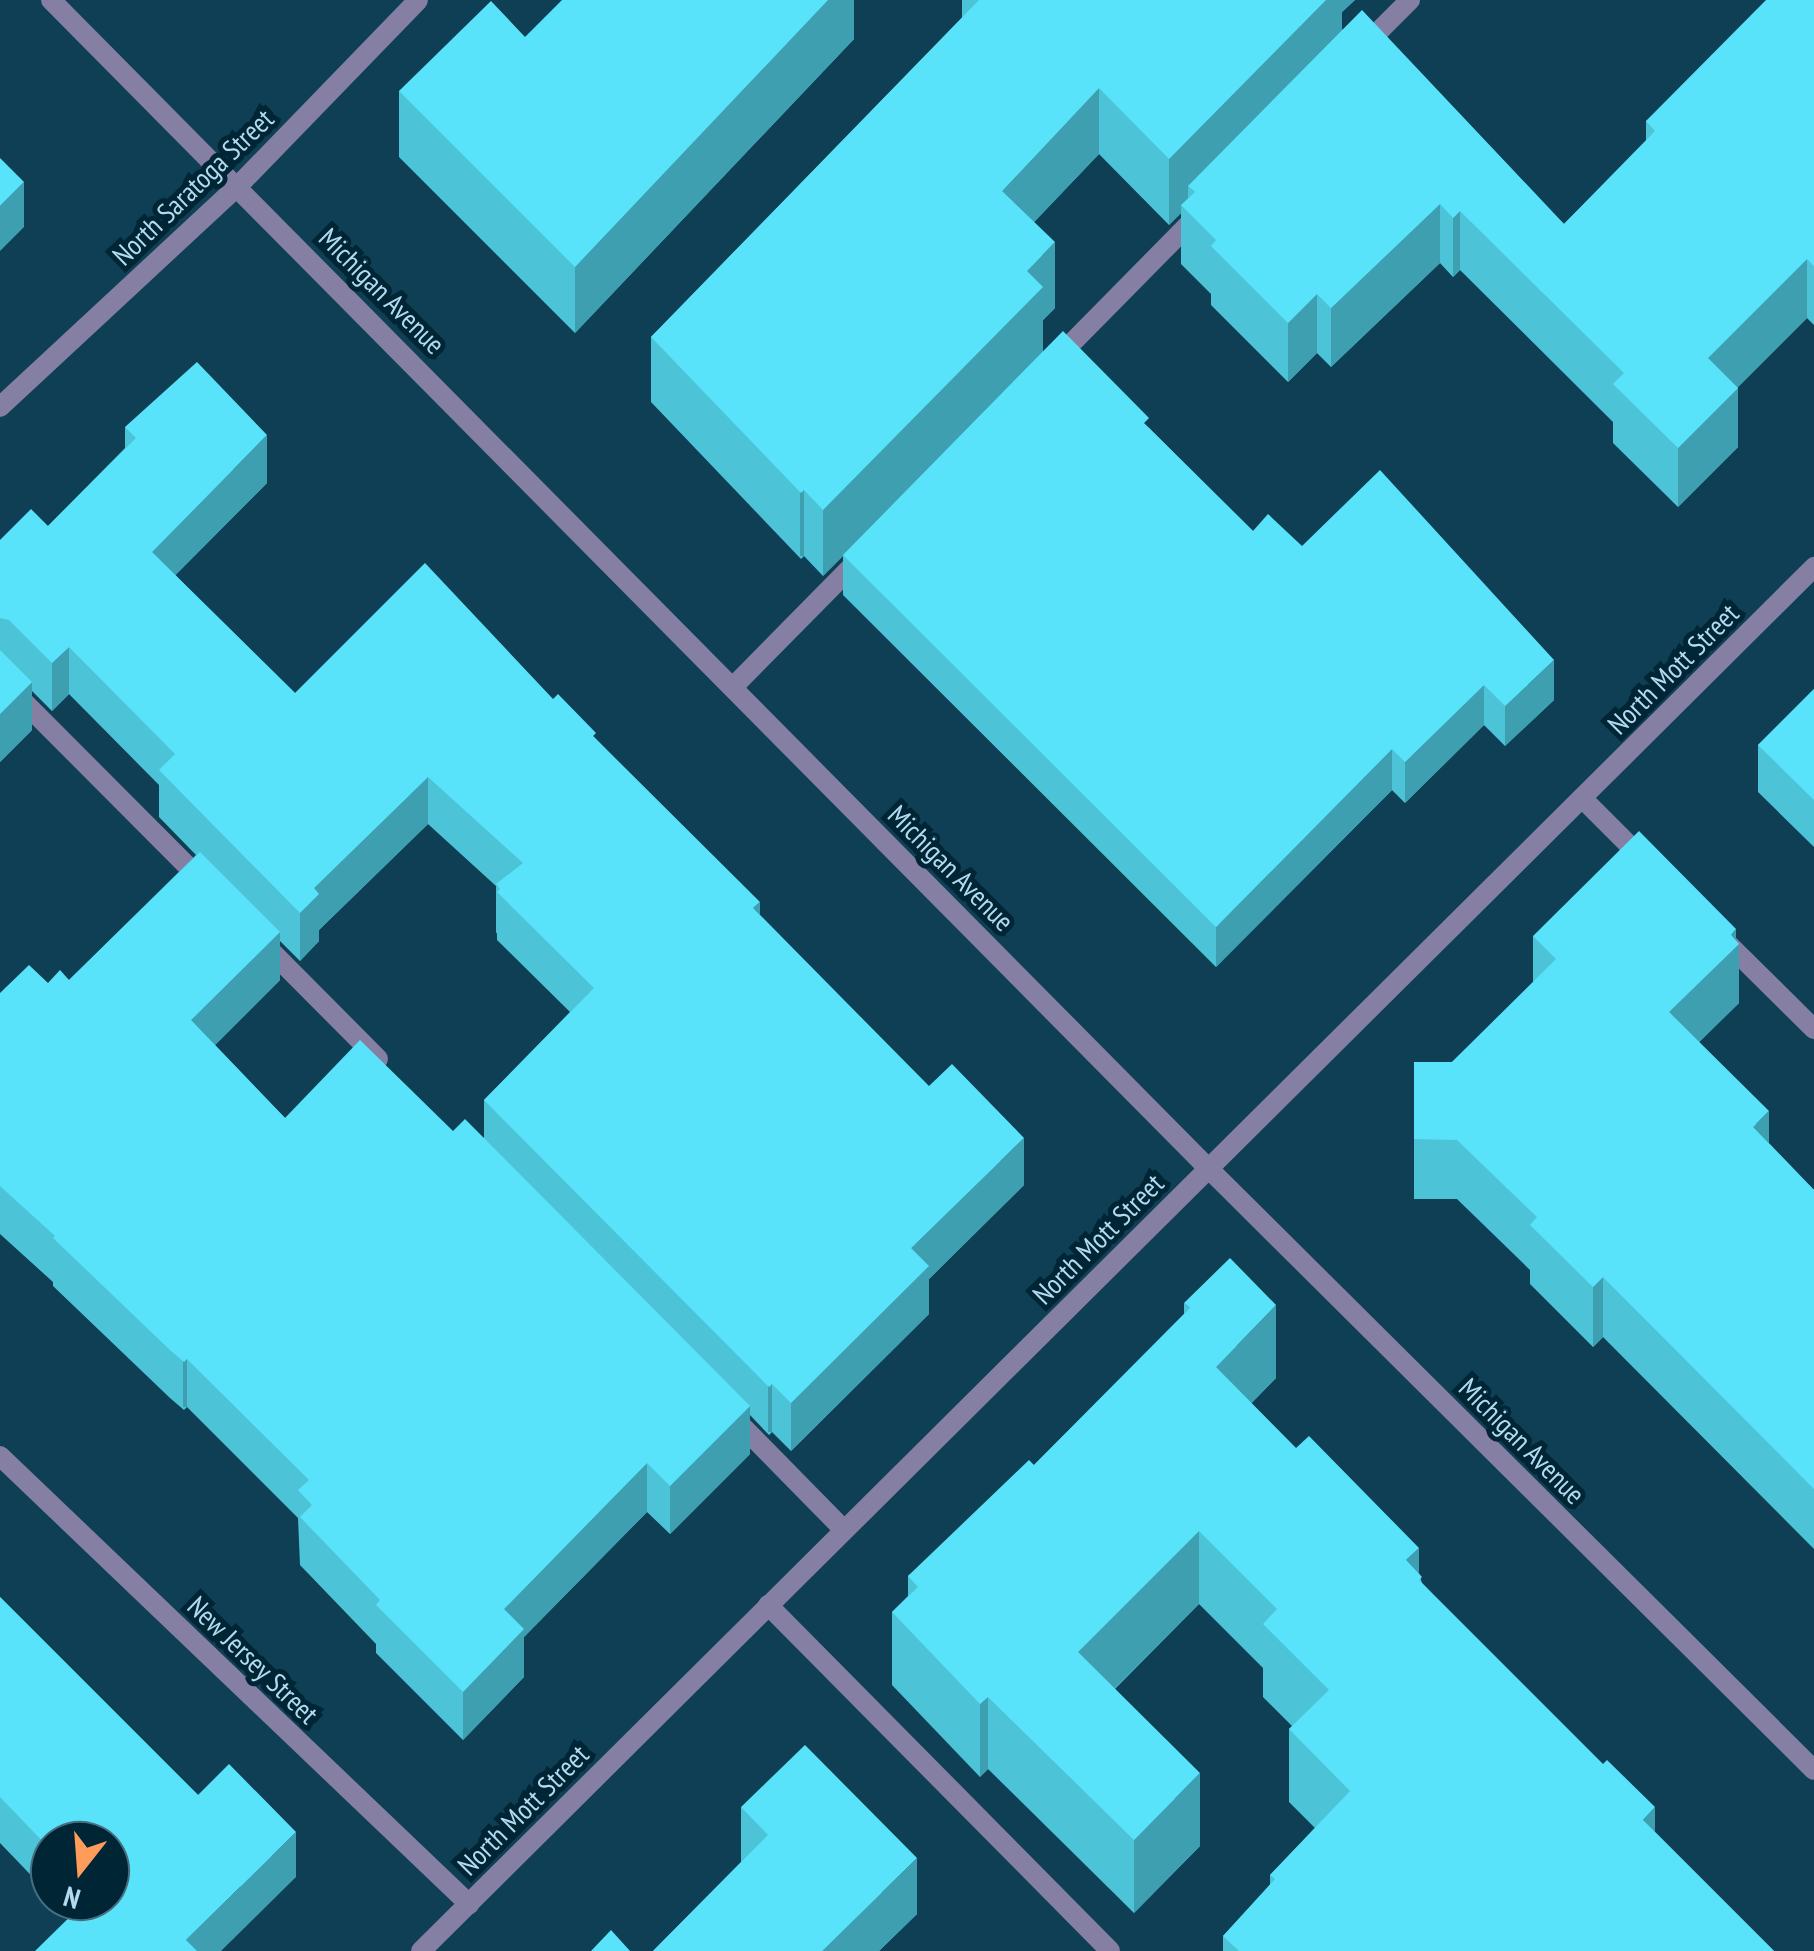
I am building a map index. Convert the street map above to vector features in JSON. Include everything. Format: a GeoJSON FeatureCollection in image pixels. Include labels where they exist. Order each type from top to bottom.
{"type":"FeatureCollection","features":[{"type":"Feature","properties":{"kind":"street","name":"Michigan Avenue"},"geometry":{"type":"LineString","coordinates":[[51,0],[239,185],[1208,1168],[1814,1770]]}},
{"type":"Feature","properties":{"kind":"street","name":"North Saratoga Street"},"geometry":{"type":"LineString","coordinates":[[0,407],[239,185],[418,0]]}},
{"type":"Feature","properties":{"kind":"street"},"geometry":{"type":"LineString","coordinates":[[1341,70],[1410,0]]}},
{"type":"Feature","properties":{"kind":"street"},"geometry":{"type":"LineString","coordinates":[[1038,378],[1217,196]]}},
{"type":"Feature","properties":{"kind":"street"},"geometry":{"type":"LineString","coordinates":[[734,686],[872,546]]}},
{"type":"Feature","properties":{"kind":"street","name":"North Mott Street"},"geometry":{"type":"LineString","coordinates":[[421,1951],[1814,567]]}},
{"type":"Feature","properties":{"kind":"street"},"geometry":{"type":"LineString","coordinates":[[0,678],[394,1075]]}},
{"type":"Feature","properties":{"kind":"street"},"geometry":{"type":"LineString","coordinates":[[1582,798],[1664,879]]}},
{"type":"Feature","properties":{"kind":"street"},"geometry":{"type":"LineString","coordinates":[[1705,920],[1814,1029]]}},
{"type":"Feature","properties":{"kind":"street"},"geometry":{"type":"LineString","coordinates":[[717,1402],[844,1530]]}},
{"type":"Feature","properties":{"kind":"street","name":"New Jersey Street"},"geometry":{"type":"LineString","coordinates":[[0,1456],[468,1904]]}},
{"type":"Feature","properties":{"kind":"street"},"geometry":{"type":"LineString","coordinates":[[768,1605],[1110,1951]]}},
{"type":"Feature","properties":{"kind":"building"},"geometry":{"type":"Polygon","coordinates":[[[562,0],[828,0],[575,267],[399,91],[491,1],[525,37],[562,0]]]}},
{"type":"Feature","properties":{"kind":"building"},"geometry":{"type":"Polygon","coordinates":[[[979,0],[1326,0],[1169,159],[1099,88],[1002,191],[1055,242],[1027,271],[1043,287],[823,510],[804,490],[801,493],[651,337],[979,0]]]}},
{"type":"Feature","properties":{"kind":"building"},"geometry":{"type":"Polygon","coordinates":[[[1766,0],[1814,0],[1814,266],[1807,259],[1708,358],[1738,388],[1678,448],[1613,384],[1624,373],[1460,211],[1453,218],[1440,204],[1331,308],[1317,294],[1288,323],[1211,246],[1216,240],[1181,205],[1195,192],[1188,186],[1362,10],[1564,224],[1655,131],[1646,121],[1766,0]]]}},
{"type":"Feature","properties":{"kind":"building"},"geometry":{"type":"Polygon","coordinates":[[[0,158],[24,182],[0,206],[0,158]]]}},
{"type":"Feature","properties":{"kind":"building"},"geometry":{"type":"Polygon","coordinates":[[[1063,331],[1149,418],[1144,423],[1253,531],[1268,514],[1302,546],[1380,470],[1554,660],[1505,706],[1484,685],[1405,762],[1392,749],[1216,927],[843,555],[1063,331]]]}},
{"type":"Feature","properties":{"kind":"building"},"geometry":{"type":"Polygon","coordinates":[[[197,362],[267,435],[152,552],[295,693],[425,563],[553,699],[558,694],[596,733],[593,736],[760,902],[753,908],[929,1086],[952,1064],[1024,1138],[911,1248],[929,1266],[791,1403],[772,1384],[769,1387],[484,1100],[594,988],[497,892],[500,889],[496,884],[523,863],[428,777],[314,888],[319,894],[300,913],[159,770],[175,754],[69,647],[52,663],[9,620],[0,618],[0,540],[31,509],[48,526],[136,438],[125,427],[197,362]]]}},
{"type":"Feature","properties":{"kind":"building"},"geometry":{"type":"Polygon","coordinates":[[[0,650],[32,682],[0,714],[0,650]]]}},
{"type":"Feature","properties":{"kind":"building"},"geometry":{"type":"Polygon","coordinates":[[[1814,689],[1814,800],[1758,745],[1814,689]]]}},
{"type":"Feature","properties":{"kind":"building"},"geometry":{"type":"Polygon","coordinates":[[[1639,831],[1736,929],[1731,935],[1739,944],[1669,1012],[1769,1111],[1753,1127],[1814,1190],[1814,1489],[1603,1277],[1593,1287],[1530,1225],[1537,1217],[1457,1140],[1414,1139],[1414,1062],[1452,1062],[1556,959],[1533,936],[1639,831]]]}},
{"type":"Feature","properties":{"kind":"building"},"geometry":{"type":"Polygon","coordinates":[[[200,852],[280,932],[191,1020],[285,1118],[360,1040],[453,1131],[465,1119],[750,1406],[670,1486],[647,1463],[504,1609],[524,1629],[463,1692],[376,1605],[380,1600],[300,1517],[312,1505],[298,1490],[309,1480],[187,1359],[184,1362],[170,1350],[0,1186],[0,993],[29,965],[48,983],[60,970],[69,980],[200,852]]]}},
{"type":"Feature","properties":{"kind":"building"},"geometry":{"type":"Polygon","coordinates":[[[1230,1258],[1276,1305],[1216,1367],[1296,1448],[1309,1436],[1419,1548],[1406,1560],[1422,1577],[1419,1580],[1603,1764],[1607,1760],[1655,1807],[1643,1820],[1774,1951],[1239,1951],[1223,1936],[1275,1879],[1270,1875],[1350,1791],[1289,1729],[1329,1690],[1263,1624],[1277,1609],[1199,1531],[1078,1652],[1200,1773],[1134,1840],[988,1697],[980,1704],[892,1612],[918,1587],[908,1576],[1029,1460],[1034,1465],[1190,1308],[1184,1303],[1230,1258]]]}},
{"type":"Feature","properties":{"kind":"building"},"geometry":{"type":"Polygon","coordinates":[[[0,1597],[198,1795],[229,1764],[296,1832],[186,1940],[197,1951],[35,1951],[66,1921],[130,1921],[130,1821],[30,1821],[30,1828],[0,1797],[0,1597]]]}},
{"type":"Feature","properties":{"kind":"building"},"geometry":{"type":"Polygon","coordinates":[[[805,1745],[917,1858],[822,1951],[653,1951],[768,1835],[741,1807],[805,1745]]]}},
{"type":"Feature","properties":{"kind":"building"},"geometry":{"type":"Polygon","coordinates":[[[611,1930],[630,1951],[591,1951],[611,1930]]]}}]}
